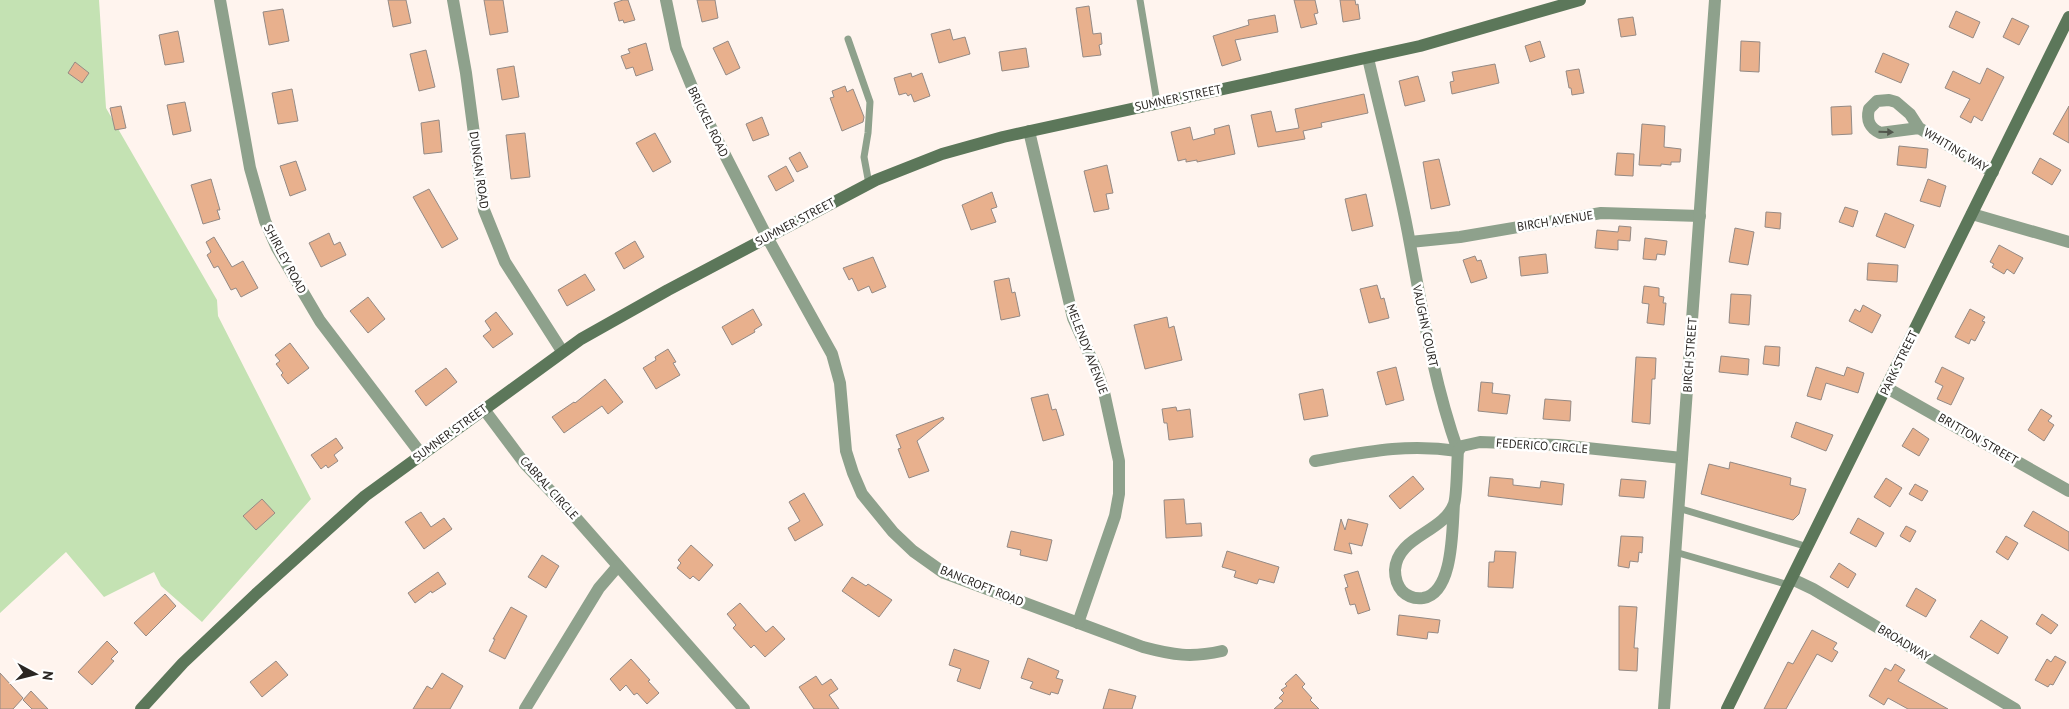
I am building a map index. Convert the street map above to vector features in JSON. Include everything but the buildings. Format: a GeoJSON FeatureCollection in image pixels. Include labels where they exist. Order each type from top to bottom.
{"type":"FeatureCollection","features":[{"type":"Feature","properties":{"kind":"main road","name":"SUMNER STREET"},"geometry":{"type":"LineString","coordinates":[[141,709],[183,663],[365,496],[562,351],[621,315],[869,184],[942,154],[1029,131],[1462,36],[1580,0]]}},
{"type":"Feature","properties":{"kind":"main road","name":"PARK STREET"},"geometry":{"type":"LineString","coordinates":[[1727,709],[2069,17]]}},
{"type":"Feature","properties":{"kind":"street","name":"SHIRLEY ROAD"},"geometry":{"type":"LineString","coordinates":[[220,0],[250,168],[262,212],[277,248],[320,321],[421,454]]}},
{"type":"Feature","properties":{"kind":"street","name":"DUNCAN ROAD"},"geometry":{"type":"LineString","coordinates":[[453,0],[466,73],[484,210],[505,262],[562,351]]}},
{"type":"Feature","properties":{"kind":"street","name":"BRICKEL ROAD"},"geometry":{"type":"LineString","coordinates":[[666,0],[671,30],[686,74],[713,132],[767,237]]}},
{"type":"Feature","properties":{"kind":"street","name":"BIRCH STREET"},"geometry":{"type":"LineString","coordinates":[[1664,709],[1715,0]]}},
{"type":"Feature","properties":{"kind":"street","name":"VAUGHN COURT"},"geometry":{"type":"LineString","coordinates":[[1368,58],[1410,242],[1420,308],[1437,384],[1458,451]]}},
{"type":"Feature","properties":{"kind":"street","name":"WHITING WAY"},"geometry":{"type":"LineString","coordinates":[[1919,128],[1993,172]]}},
{"type":"Feature","properties":{"kind":"street","name":"MELENDY AVENUE"},"geometry":{"type":"LineString","coordinates":[[1029,131],[1071,308],[1078,329],[1097,370],[1104,392],[1119,461],[1120,484],[1115,516],[1078,623]]}},
{"type":"Feature","properties":{"kind":"street","name":"BIRCH AVENUE"},"geometry":{"type":"LineString","coordinates":[[1410,242],[1460,237],[1602,213],[1700,216]]}},
{"type":"Feature","properties":{"kind":"street"},"geometry":{"type":"LineString","coordinates":[[1972,214],[2069,242]]}},
{"type":"Feature","properties":{"kind":"street","name":"BANCROFT ROAD"},"geometry":{"type":"LineString","coordinates":[[767,237],[832,354],[840,383],[844,440],[849,462],[862,494],[913,551],[944,573],[1143,647],[1170,654],[1201,656],[1222,651]]}},
{"type":"Feature","properties":{"kind":"street","name":"BRITTON STREET"},"geometry":{"type":"LineString","coordinates":[[1887,388],[2069,491]]}},
{"type":"Feature","properties":{"kind":"street","name":"CABRAL CIRCLE"},"geometry":{"type":"LineString","coordinates":[[483,408],[526,464],[744,709]]}},
{"type":"Feature","properties":{"kind":"street","name":"FEDERICO CIRCLE"},"geometry":{"type":"LineString","coordinates":[[1458,451],[1462,446],[1480,442],[1558,446],[1682,458]]}},
{"type":"Feature","properties":{"kind":"street"},"geometry":{"type":"LineString","coordinates":[[1315,461],[1410,447],[1458,451],[1454,504],[1447,570],[1441,587],[1436,593],[1422,598],[1407,595],[1397,584],[1395,568],[1397,560],[1405,548],[1439,522],[1454,504]]}},
{"type":"Feature","properties":{"kind":"street"},"geometry":{"type":"LineString","coordinates":[[526,709],[599,588],[618,566]]}},
{"type":"Feature","properties":{"kind":"street","name":"BROADWAY"},"geometry":{"type":"LineString","coordinates":[[1790,582],[1813,588],[2016,709]]}},
{"type":"Feature","properties":{"kind":"lane"},"geometry":{"type":"LineString","coordinates":[[1140,0],[1157,102]]}},
{"type":"Feature","properties":{"kind":"lane"},"geometry":{"type":"LineString","coordinates":[[848,39],[870,102],[864,157],[869,184]]}},
{"type":"Feature","properties":{"kind":"lane"},"geometry":{"type":"LineString","coordinates":[[1678,508],[1808,547]]}},
{"type":"Feature","properties":{"kind":"lane"},"geometry":{"type":"LineString","coordinates":[[1675,552],[1790,582]]}},
{"type":"Feature","properties":{"kind":"green space"},"geometry":{"type":"Polygon","coordinates":[[[0,0],[99,0],[106,108],[217,300],[218,316],[311,499],[202,622],[161,586],[154,572],[104,597],[66,552],[0,613],[0,0]]]}}]}
